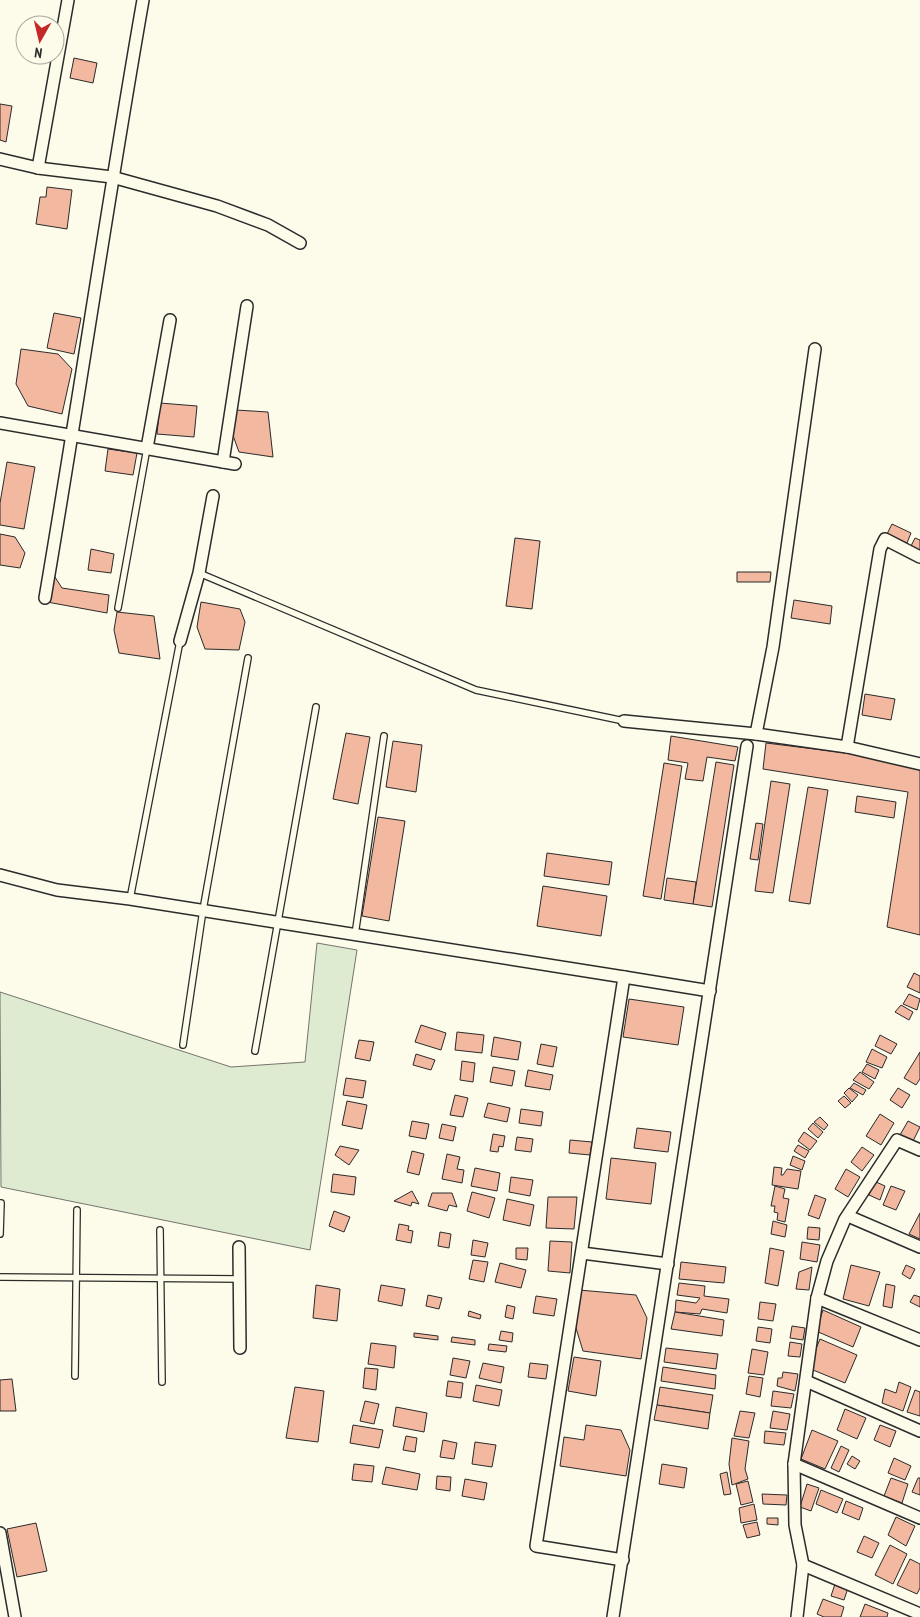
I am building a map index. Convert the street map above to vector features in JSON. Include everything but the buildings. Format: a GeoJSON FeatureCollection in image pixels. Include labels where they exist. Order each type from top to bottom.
{"type":"FeatureCollection","features":[{"type":"Feature","properties":{"kind":"street"},"geometry":{"type":"LineString","coordinates":[[38,168],[68,0]]}},
{"type":"Feature","properties":{"kind":"street"},"geometry":{"type":"LineString","coordinates":[[45,598],[73,436],[112,177],[144,0]]}},
{"type":"Feature","properties":{"kind":"street"},"geometry":{"type":"LineString","coordinates":[[0,159],[38,168],[112,177],[217,206],[268,225],[300,243]]}},
{"type":"Feature","properties":{"kind":"street"},"geometry":{"type":"LineString","coordinates":[[223,462],[247,306]]}},
{"type":"Feature","properties":{"kind":"street"},"geometry":{"type":"LineString","coordinates":[[148,448],[170,320]]}},
{"type":"Feature","properties":{"kind":"street"},"geometry":{"type":"LineString","coordinates":[[756,734],[772,647],[816,349]]}},
{"type":"Feature","properties":{"kind":"street"},"geometry":{"type":"LineString","coordinates":[[0,423],[235,464]]}},
{"type":"Feature","properties":{"kind":"street"},"geometry":{"type":"LineString","coordinates":[[180,641],[199,573],[213,496]]}},
{"type":"Feature","properties":{"kind":"street"},"geometry":{"type":"LineString","coordinates":[[847,747],[880,548],[885,539],[920,557]]}},
{"type":"Feature","properties":{"kind":"street"},"geometry":{"type":"LineString","coordinates":[[624,721],[756,734],[847,747],[920,764]]}},
{"type":"Feature","properties":{"kind":"street"},"geometry":{"type":"LineString","coordinates":[[613,1617],[747,746]]}},
{"type":"Feature","properties":{"kind":"street"},"geometry":{"type":"LineString","coordinates":[[0,875],[57,890],[203,910],[710,991]]}},
{"type":"Feature","properties":{"kind":"street"},"geometry":{"type":"LineString","coordinates":[[623,1560],[536,1546],[624,977]]}},
{"type":"Feature","properties":{"kind":"street"},"geometry":{"type":"LineString","coordinates":[[797,1617],[803,1565],[795,1525],[794,1464],[817,1298],[827,1261],[848,1216],[897,1140],[920,1150]]}},
{"type":"Feature","properties":{"kind":"street"},"geometry":{"type":"LineString","coordinates":[[848,1216],[920,1247]]}},
{"type":"Feature","properties":{"kind":"street"},"geometry":{"type":"LineString","coordinates":[[240,1247],[240,1348]]}},
{"type":"Feature","properties":{"kind":"street"},"geometry":{"type":"LineString","coordinates":[[582,1253],[668,1264]]}},
{"type":"Feature","properties":{"kind":"street"},"geometry":{"type":"LineString","coordinates":[[817,1298],[920,1340]]}},
{"type":"Feature","properties":{"kind":"street"},"geometry":{"type":"LineString","coordinates":[[806,1381],[920,1431]]}},
{"type":"Feature","properties":{"kind":"street"},"geometry":{"type":"LineString","coordinates":[[794,1464],[920,1518]]}},
{"type":"Feature","properties":{"kind":"street"},"geometry":{"type":"LineString","coordinates":[[0,1533],[13,1617]]}},
{"type":"Feature","properties":{"kind":"street"},"geometry":{"type":"LineString","coordinates":[[803,1565],[920,1614]]}},
{"type":"Feature","properties":{"kind":"lane"},"geometry":{"type":"LineString","coordinates":[[118,608],[148,448]]}},
{"type":"Feature","properties":{"kind":"lane"},"geometry":{"type":"LineString","coordinates":[[199,573],[476,690],[624,721]]}},
{"type":"Feature","properties":{"kind":"lane"},"geometry":{"type":"LineString","coordinates":[[130,899],[180,641]]}},
{"type":"Feature","properties":{"kind":"lane"},"geometry":{"type":"LineString","coordinates":[[183,1045],[203,910],[248,658]]}},
{"type":"Feature","properties":{"kind":"lane"},"geometry":{"type":"LineString","coordinates":[[255,1050],[316,706]]}},
{"type":"Feature","properties":{"kind":"lane"},"geometry":{"type":"LineString","coordinates":[[355,935],[384,736]]}},
{"type":"Feature","properties":{"kind":"lane"},"geometry":{"type":"LineString","coordinates":[[0,1234],[1,1203]]}},
{"type":"Feature","properties":{"kind":"lane"},"geometry":{"type":"LineString","coordinates":[[75,1376],[77,1210]]}},
{"type":"Feature","properties":{"kind":"lane"},"geometry":{"type":"LineString","coordinates":[[160,1230],[162,1382]]}},
{"type":"Feature","properties":{"kind":"lane"},"geometry":{"type":"LineString","coordinates":[[0,1277],[240,1279]]}},
{"type":"Feature","properties":{"kind":"green space"},"geometry":{"type":"Polygon","coordinates":[[[317,943],[357,950],[310,1250],[1,1187],[0,992],[231,1067],[305,1062],[317,943]]]}}]}
